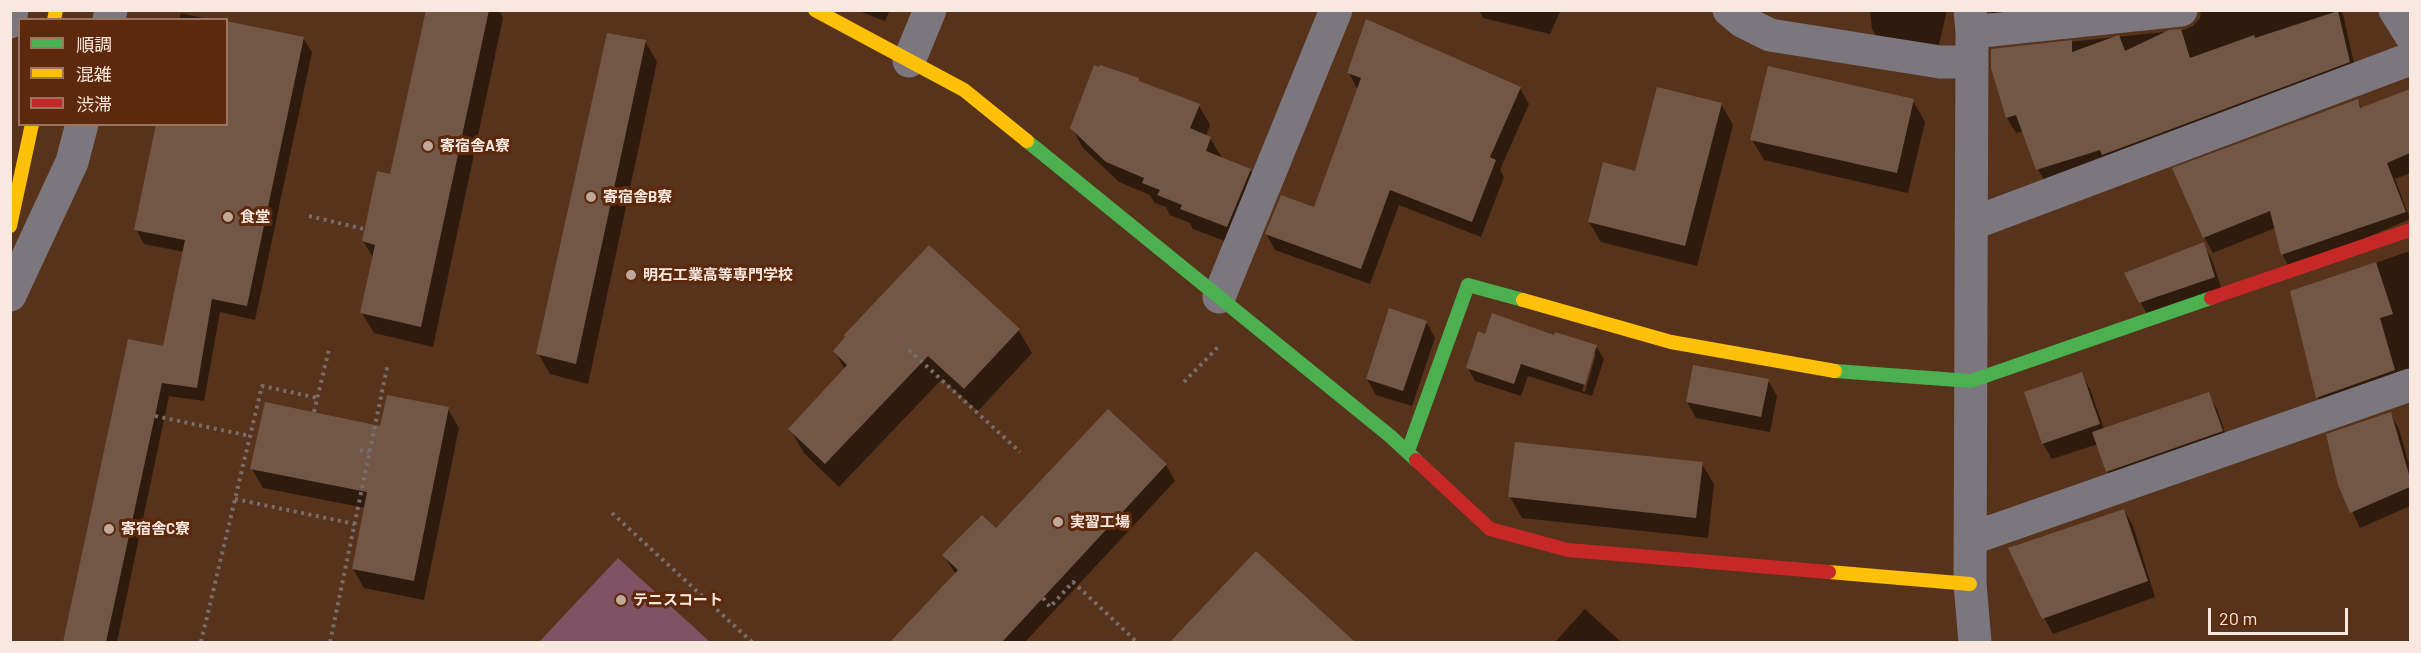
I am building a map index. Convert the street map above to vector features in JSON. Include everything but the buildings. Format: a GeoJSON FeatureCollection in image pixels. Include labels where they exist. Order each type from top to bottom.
{"type":"FeatureCollection","features":[{"type":"Feature","properties":{"kind":"street"},"geometry":{"type":"LineString","coordinates":[[10,22],[12,10]]}},
{"type":"Feature","properties":{"kind":"street"},"geometry":{"type":"LineString","coordinates":[[815,10],[964,90],[1408,451],[1490,529],[1568,550],[1970,584]]}},
{"type":"Feature","properties":{"kind":"street"},"geometry":{"type":"LineString","coordinates":[[909,61],[930,10]]}},
{"type":"Feature","properties":{"kind":"street"},"geometry":{"type":"LineString","coordinates":[[1219,297],[1336,10]]}},
{"type":"Feature","properties":{"kind":"street"},"geometry":{"type":"LineString","coordinates":[[1729,10],[1742,21],[1770,35],[1940,62],[1971,35],[2181,10]]}},
{"type":"Feature","properties":{"kind":"street"},"geometry":{"type":"LineString","coordinates":[[2396,10],[2410,34]]}},
{"type":"Feature","properties":{"kind":"street"},"geometry":{"type":"LineString","coordinates":[[1971,35],[1970,584],[1975,642]]}},
{"type":"Feature","properties":{"kind":"street"},"geometry":{"type":"LineString","coordinates":[[1971,224],[2410,59]]}},
{"type":"Feature","properties":{"kind":"street"},"geometry":{"type":"LineString","coordinates":[[10,226],[32,126]]}},
{"type":"Feature","properties":{"kind":"street"},"geometry":{"type":"LineString","coordinates":[[10,295],[72,162],[81,126]]}},
{"type":"Feature","properties":{"kind":"street"},"geometry":{"type":"LineString","coordinates":[[1408,451],[1468,285],[1671,342],[1827,370],[1971,381],[2410,230]]}},
{"type":"Feature","properties":{"kind":"street"},"geometry":{"type":"LineString","coordinates":[[1970,539],[2410,385]]}},
{"type":"Feature","properties":{"kind":"path"},"geometry":{"type":"LineString","coordinates":[[309,216],[364,229]]}},
{"type":"Feature","properties":{"kind":"path"},"geometry":{"type":"LineString","coordinates":[[314,412],[329,349]]}},
{"type":"Feature","properties":{"kind":"path"},"geometry":{"type":"LineString","coordinates":[[909,350],[1020,452]]}},
{"type":"Feature","properties":{"kind":"path"},"geometry":{"type":"LineString","coordinates":[[330,642],[388,363]]}},
{"type":"Feature","properties":{"kind":"path"},"geometry":{"type":"LineString","coordinates":[[201,642],[262,386],[318,398]]}},
{"type":"Feature","properties":{"kind":"path"},"geometry":{"type":"LineString","coordinates":[[155,416],[250,436]]}},
{"type":"Feature","properties":{"kind":"path"},"geometry":{"type":"LineString","coordinates":[[360,450],[369,452]]}},
{"type":"Feature","properties":{"kind":"path"},"geometry":{"type":"LineString","coordinates":[[235,499],[355,524]]}},
{"type":"Feature","properties":{"kind":"path"},"geometry":{"type":"LineString","coordinates":[[612,513],[752,642]]}},
{"type":"Feature","properties":{"kind":"path"},"geometry":{"type":"LineString","coordinates":[[1043,598],[1050,607],[1073,582],[1137,642]]}},
{"type":"Feature","properties":{"kind":"shaded area","name":"テニスコート"},"geometry":{"type":"Polygon","coordinates":[[[618,558],[710,642],[539,642],[618,558]]]}},
{"type":"Feature","properties":{"kind":"traffic: fast"},"geometry":{"type":"LineString","coordinates":[[1027,141],[1390,436],[1416,460]]}},
{"type":"Feature","properties":{"kind":"traffic: fast"},"geometry":{"type":"LineString","coordinates":[[1408,451],[1468,285],[1523,300]]}},
{"type":"Feature","properties":{"kind":"traffic: fast"},"geometry":{"type":"LineString","coordinates":[[1835,371],[1971,381],[2211,298]]}},
{"type":"Feature","properties":{"kind":"traffic: slow"},"geometry":{"type":"LineString","coordinates":[[54,18],[56,10]]}},
{"type":"Feature","properties":{"kind":"traffic: slow"},"geometry":{"type":"LineString","coordinates":[[815,10],[964,90],[1027,141]]}},
{"type":"Feature","properties":{"kind":"traffic: slow"},"geometry":{"type":"LineString","coordinates":[[10,226],[32,126]]}},
{"type":"Feature","properties":{"kind":"traffic: slow"},"geometry":{"type":"LineString","coordinates":[[1523,300],[1671,342],[1835,371]]}},
{"type":"Feature","properties":{"kind":"traffic: slow"},"geometry":{"type":"LineString","coordinates":[[1829,572],[1970,584]]}},
{"type":"Feature","properties":{"kind":"traffic: jam"},"geometry":{"type":"LineString","coordinates":[[2211,298],[2410,230]]}},
{"type":"Feature","properties":{"kind":"traffic: jam"},"geometry":{"type":"LineString","coordinates":[[1416,460],[1490,529],[1568,550],[1829,572]]}},
{"type":"Feature","properties":{"kind":"place","name":"寄宿舎A寮"},"geometry":{"type":"Point","coordinates":[428,146]}},
{"type":"Feature","properties":{"kind":"place","name":"寄宿舎B寮"},"geometry":{"type":"Point","coordinates":[591,197]}},
{"type":"Feature","properties":{"kind":"place","name":"食堂"},"geometry":{"type":"Point","coordinates":[228,217]}},
{"type":"Feature","properties":{"kind":"place","name":"明石工業高等専門学校"},"geometry":{"type":"Point","coordinates":[631,275]}},
{"type":"Feature","properties":{"kind":"place","name":"実習工場"},"geometry":{"type":"Point","coordinates":[1058,522]}},
{"type":"Feature","properties":{"kind":"place","name":"寄宿舎C寮"},"geometry":{"type":"Point","coordinates":[109,529]}},
{"type":"Feature","properties":{"kind":"place","name":"テニスコート"},"geometry":{"type":"Point","coordinates":[621,600]}}]}
